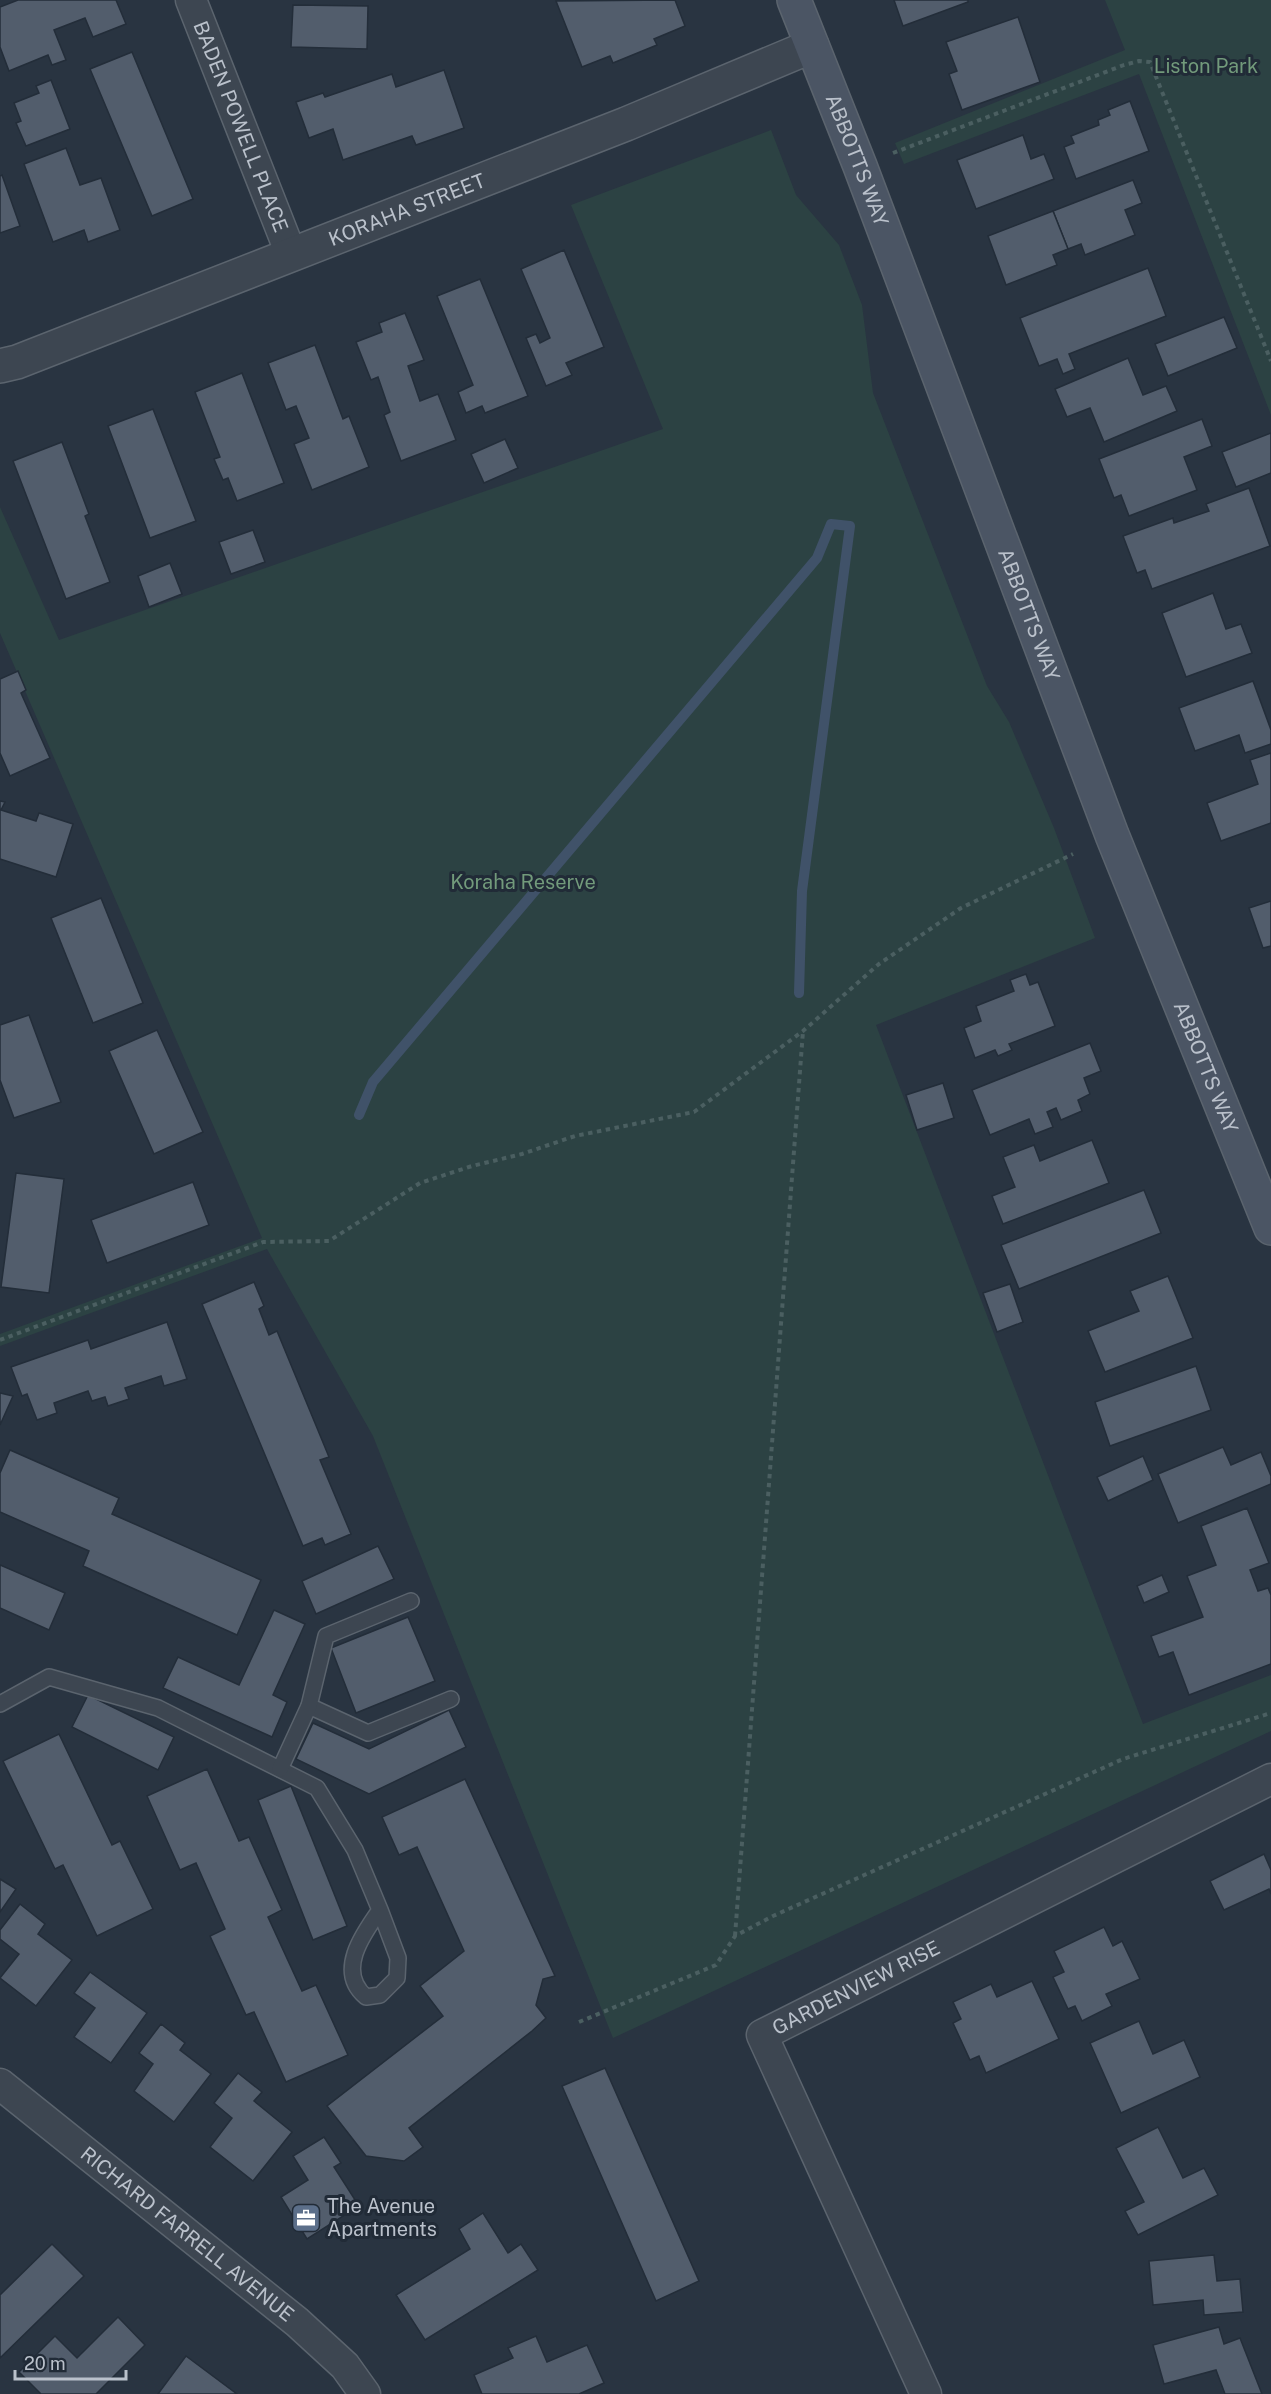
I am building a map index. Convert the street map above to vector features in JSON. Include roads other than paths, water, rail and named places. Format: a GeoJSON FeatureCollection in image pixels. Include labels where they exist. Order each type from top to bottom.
{"type":"FeatureCollection","features":[{"type":"Feature","properties":{"kind":"main road","name":"ABBOTTS WAY"},"geometry":{"type":"LineString","coordinates":[[794,0],[860,166],[1112,835],[1271,1228]]}},
{"type":"Feature","properties":{"kind":"street","name":"BADEN POWELL PLACE"},"geometry":{"type":"LineString","coordinates":[[191,0],[291,254]]}},
{"type":"Feature","properties":{"kind":"street","name":"KORAHA STREET"},"geometry":{"type":"LineString","coordinates":[[0,366],[17,362],[626,124],[812,46]]}},
{"type":"Feature","properties":{"kind":"street","name":"GARDENVIEW RISE"},"geometry":{"type":"LineString","coordinates":[[926,2394],[762,2036],[1271,1779]]}},
{"type":"Feature","properties":{"kind":"street","name":"RICHARD FARRELL AVENUE"},"geometry":{"type":"LineString","coordinates":[[0,2084],[297,2322],[345,2366],[365,2394]]}},
{"type":"Feature","properties":{"kind":"lane"},"geometry":{"type":"LineString","coordinates":[[279,1769],[309,1706],[326,1636],[411,1601]]}},
{"type":"Feature","properties":{"kind":"lane"},"geometry":{"type":"LineString","coordinates":[[0,1704],[49,1677],[158,1708],[317,1788],[355,1850],[380,1910],[398,1958],[397,1978],[380,1995],[366,1997],[356,1988],[352,1970],[354,1956],[365,1930],[380,1910]]}},
{"type":"Feature","properties":{"kind":"lane"},"geometry":{"type":"LineString","coordinates":[[309,1706],[368,1733],[451,1699]]}},
{"type":"Feature","properties":{"kind":"waterway"},"geometry":{"type":"LineString","coordinates":[[359,1115],[373,1082],[817,558],[831,524],[850,526],[802,891],[799,993]]}},
{"type":"Feature","properties":{"kind":"place","name":"The Avenue Apartments"},"geometry":{"type":"Point","coordinates":[306,2218]}},
{"type":"Feature","properties":{"kind":"park label","name":"Liston Park"},"geometry":{"type":"Point","coordinates":[1206,66]}},
{"type":"Feature","properties":{"kind":"park label","name":"Koraha Reserve"},"geometry":{"type":"Point","coordinates":[523,882]}}]}
